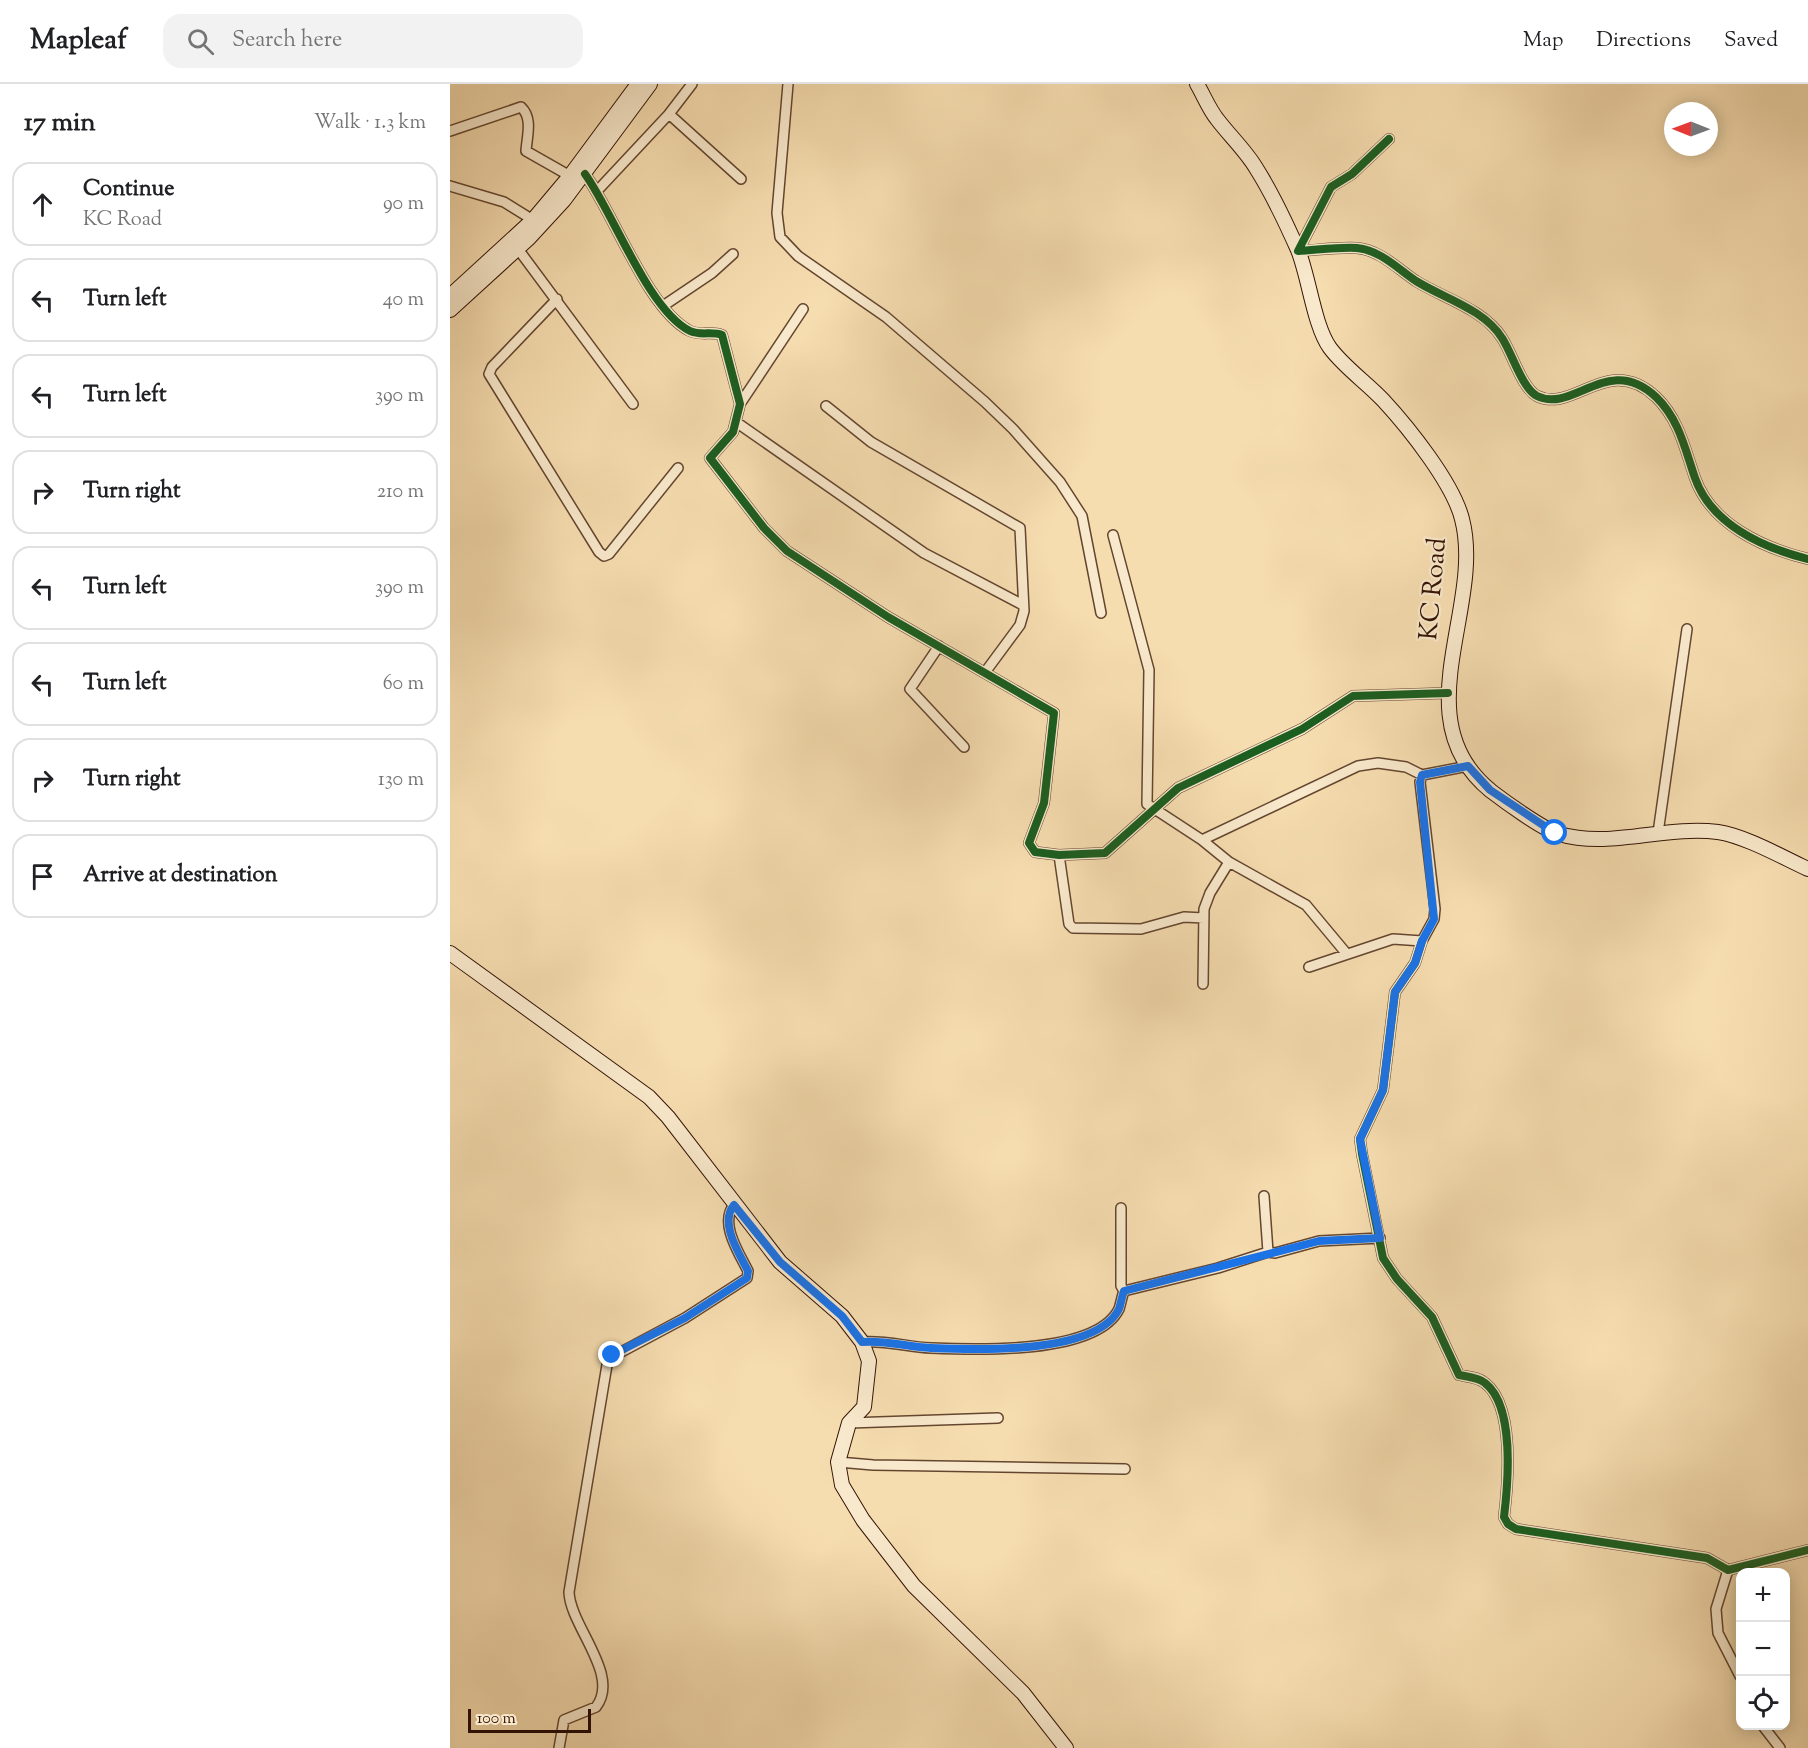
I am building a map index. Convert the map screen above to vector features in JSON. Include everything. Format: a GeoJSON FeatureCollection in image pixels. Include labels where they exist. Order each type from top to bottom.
{"type":"FeatureCollection","features":[{"type":"Feature","properties":{"kind":"main road"},"geometry":{"type":"LineString","coordinates":[[450,310],[518,249],[585,174],[598,147],[638,84]]}},
{"type":"Feature","properties":{"kind":"main road"},"geometry":{"type":"LineString","coordinates":[[450,296],[533,220],[650,84]]}},
{"type":"Feature","properties":{"kind":"main road","name":"KC Road"},"geometry":{"type":"LineString","coordinates":[[1197,84],[1214,116],[1256,167],[1298,251],[1328,345],[1348,368],[1383,400],[1407,429],[1446,483],[1462,517],[1467,551],[1448,693],[1451,728],[1468,766],[1490,790],[1555,833],[1578,838],[1615,838],[1685,829],[1722,832],[1808,869]]}},
{"type":"Feature","properties":{"kind":"main road"},"geometry":{"type":"LineString","coordinates":[[450,953],[649,1097],[668,1117],[780,1262],[842,1316],[862,1342],[869,1361],[864,1407],[849,1423],[838,1462],[842,1485],[863,1520],[914,1586],[1023,1694],[1066,1748]]}},
{"type":"Feature","properties":{"kind":"street"},"geometry":{"type":"LineString","coordinates":[[597,191],[669,114],[692,84]]}},
{"type":"Feature","properties":{"kind":"street"},"geometry":{"type":"LineString","coordinates":[[788,84],[777,213],[780,237],[798,256],[886,317],[985,402],[1013,429],[1060,482],[1082,516],[1101,613]]}},
{"type":"Feature","properties":{"kind":"street"},"geometry":{"type":"LineString","coordinates":[[450,131],[521,107],[529,120],[526,151],[570,176]]}},
{"type":"Feature","properties":{"kind":"street"},"geometry":{"type":"LineString","coordinates":[[669,114],[741,179]]}},
{"type":"Feature","properties":{"kind":"street"},"geometry":{"type":"LineString","coordinates":[[1298,251],[1332,187],[1352,174],[1389,139]]}},
{"type":"Feature","properties":{"kind":"street"},"geometry":{"type":"LineString","coordinates":[[585,174],[597,191],[648,285],[663,306],[680,325],[693,333],[713,332],[722,335],[740,404]]}},
{"type":"Feature","properties":{"kind":"street"},"geometry":{"type":"LineString","coordinates":[[450,186],[504,202],[533,220]]}},
{"type":"Feature","properties":{"kind":"street"},"geometry":{"type":"LineString","coordinates":[[1298,251],[1359,248],[1391,262],[1416,281],[1491,325],[1502,337],[1524,380],[1536,396],[1552,399],[1612,380],[1628,380],[1641,385],[1657,398],[1680,430],[1704,500],[1716,513],[1732,526],[1779,549],[1808,559]]}},
{"type":"Feature","properties":{"kind":"street"},"geometry":{"type":"LineString","coordinates":[[518,249],[633,404]]}},
{"type":"Feature","properties":{"kind":"street"},"geometry":{"type":"LineString","coordinates":[[663,306],[712,273],[733,254]]}},
{"type":"Feature","properties":{"kind":"street"},"geometry":{"type":"LineString","coordinates":[[557,299],[492,367],[489,374],[604,556],[609,554],[678,468]]}},
{"type":"Feature","properties":{"kind":"street"},"geometry":{"type":"LineString","coordinates":[[803,309],[740,404],[734,432],[710,458],[764,528],[787,551],[939,646],[1054,712],[1044,803],[1029,843],[1035,852],[1059,855],[1105,853],[1178,788],[1302,729],[1353,696],[1448,693]]}},
{"type":"Feature","properties":{"kind":"street"},"geometry":{"type":"LineString","coordinates":[[826,406],[871,442],[1020,528],[1023,605],[1020,625],[986,671]]}},
{"type":"Feature","properties":{"kind":"street"},"geometry":{"type":"LineString","coordinates":[[736,422],[924,553],[1023,605]]}},
{"type":"Feature","properties":{"kind":"street"},"geometry":{"type":"LineString","coordinates":[[1113,535],[1149,670],[1147,804],[1202,840],[1229,862],[1306,905],[1346,953]]}},
{"type":"Feature","properties":{"kind":"street"},"geometry":{"type":"LineString","coordinates":[[1658,832],[1687,629]]}},
{"type":"Feature","properties":{"kind":"street"},"geometry":{"type":"LineString","coordinates":[[939,646],[910,689],[964,747]]}},
{"type":"Feature","properties":{"kind":"street"},"geometry":{"type":"LineString","coordinates":[[1202,840],[1358,766],[1378,763],[1406,767],[1422,775],[1468,766]]}},
{"type":"Feature","properties":{"kind":"street"},"geometry":{"type":"LineString","coordinates":[[1422,775],[1420,782],[1435,909],[1434,919],[1422,941],[1415,963],[1395,992],[1383,1090],[1360,1139],[1383,1258],[1397,1279],[1432,1317],[1459,1375],[1477,1378],[1486,1383],[1500,1403],[1509,1459],[1504,1517],[1508,1524],[1516,1529],[1707,1558],[1728,1570],[1808,1550]]}},
{"type":"Feature","properties":{"kind":"street"},"geometry":{"type":"LineString","coordinates":[[1059,855],[1069,924],[1073,928],[1141,929],[1184,917],[1204,918]]}},
{"type":"Feature","properties":{"kind":"street"},"geometry":{"type":"LineString","coordinates":[[1203,984],[1204,918],[1210,893],[1229,862]]}},
{"type":"Feature","properties":{"kind":"street"},"geometry":{"type":"LineString","coordinates":[[1309,966],[1394,939],[1422,941]]}},
{"type":"Feature","properties":{"kind":"street"},"geometry":{"type":"LineString","coordinates":[[1264,1196],[1268,1252]]}},
{"type":"Feature","properties":{"kind":"street"},"geometry":{"type":"LineString","coordinates":[[559,1748],[564,1720],[593,1710],[603,1693],[595,1653],[571,1606],[569,1592],[608,1359],[685,1318],[747,1278],[748,1271],[728,1222],[729,1212],[734,1205]]}},
{"type":"Feature","properties":{"kind":"street"},"geometry":{"type":"LineString","coordinates":[[862,1342],[880,1341],[929,1348],[1057,1344],[1085,1334],[1108,1321],[1118,1309],[1124,1291],[1121,1286],[1121,1208]]}},
{"type":"Feature","properties":{"kind":"street"},"geometry":{"type":"LineString","coordinates":[[1124,1291],[1218,1268],[1268,1252],[1275,1253],[1319,1241],[1380,1238]]}},
{"type":"Feature","properties":{"kind":"street"},"geometry":{"type":"LineString","coordinates":[[849,1423],[998,1418]]}},
{"type":"Feature","properties":{"kind":"street"},"geometry":{"type":"LineString","coordinates":[[838,1462],[873,1465],[1125,1469]]}},
{"type":"Feature","properties":{"kind":"street"},"geometry":{"type":"LineString","coordinates":[[1728,1570],[1716,1609],[1718,1633],[1736,1668]]}},
{"type":"Feature","properties":{"kind":"street"},"geometry":{"type":"LineString","coordinates":[[1767,1730],[1780,1748]]}},
{"type":"Feature","properties":{"kind":"cycle path"},"geometry":{"type":"LineString","coordinates":[[1389,139],[1352,174],[1331,187],[1298,251],[1357,248],[1373,252],[1416,281],[1474,312],[1485,319],[1502,338],[1522,378],[1537,396],[1551,399],[1564,397],[1592,386],[1622,380],[1639,385],[1656,397],[1676,425],[1695,478],[1713,509],[1741,532],[1757,541],[1808,559]]}},
{"type":"Feature","properties":{"kind":"cycle path"},"geometry":{"type":"LineString","coordinates":[[585,174],[646,283],[660,303],[675,320],[690,331],[722,335],[740,404],[733,432],[710,458],[764,528],[787,551],[888,617],[1054,713],[1044,803],[1029,843],[1035,852],[1059,855],[1105,853],[1178,788],[1302,729],[1353,696],[1448,693]]}},
{"type":"Feature","properties":{"kind":"cycle path"},"geometry":{"type":"LineString","coordinates":[[1422,941],[1415,963],[1395,992],[1383,1090],[1360,1139],[1362,1154],[1383,1258],[1397,1279],[1432,1317],[1459,1375],[1476,1378],[1485,1383],[1495,1394],[1501,1409],[1507,1446],[1508,1466],[1504,1517],[1508,1524],[1516,1529],[1707,1558],[1728,1570],[1808,1550]]}},
{"type":"Feature","properties":{"kind":"route"},"geometry":{"type":"LineString","coordinates":[[612,1355],[685,1318],[747,1278],[748,1271],[729,1228],[728,1216],[734,1205],[780,1262],[842,1316],[862,1342],[880,1341],[929,1348],[1025,1347],[1057,1344],[1085,1334],[1108,1321],[1118,1309],[1124,1291],[1218,1268],[1268,1252],[1275,1253],[1319,1241],[1380,1238],[1360,1139],[1383,1090],[1395,992],[1415,963],[1422,941],[1434,919],[1435,909],[1420,782],[1422,775],[1468,766],[1490,790],[1555,833]]}}]}
